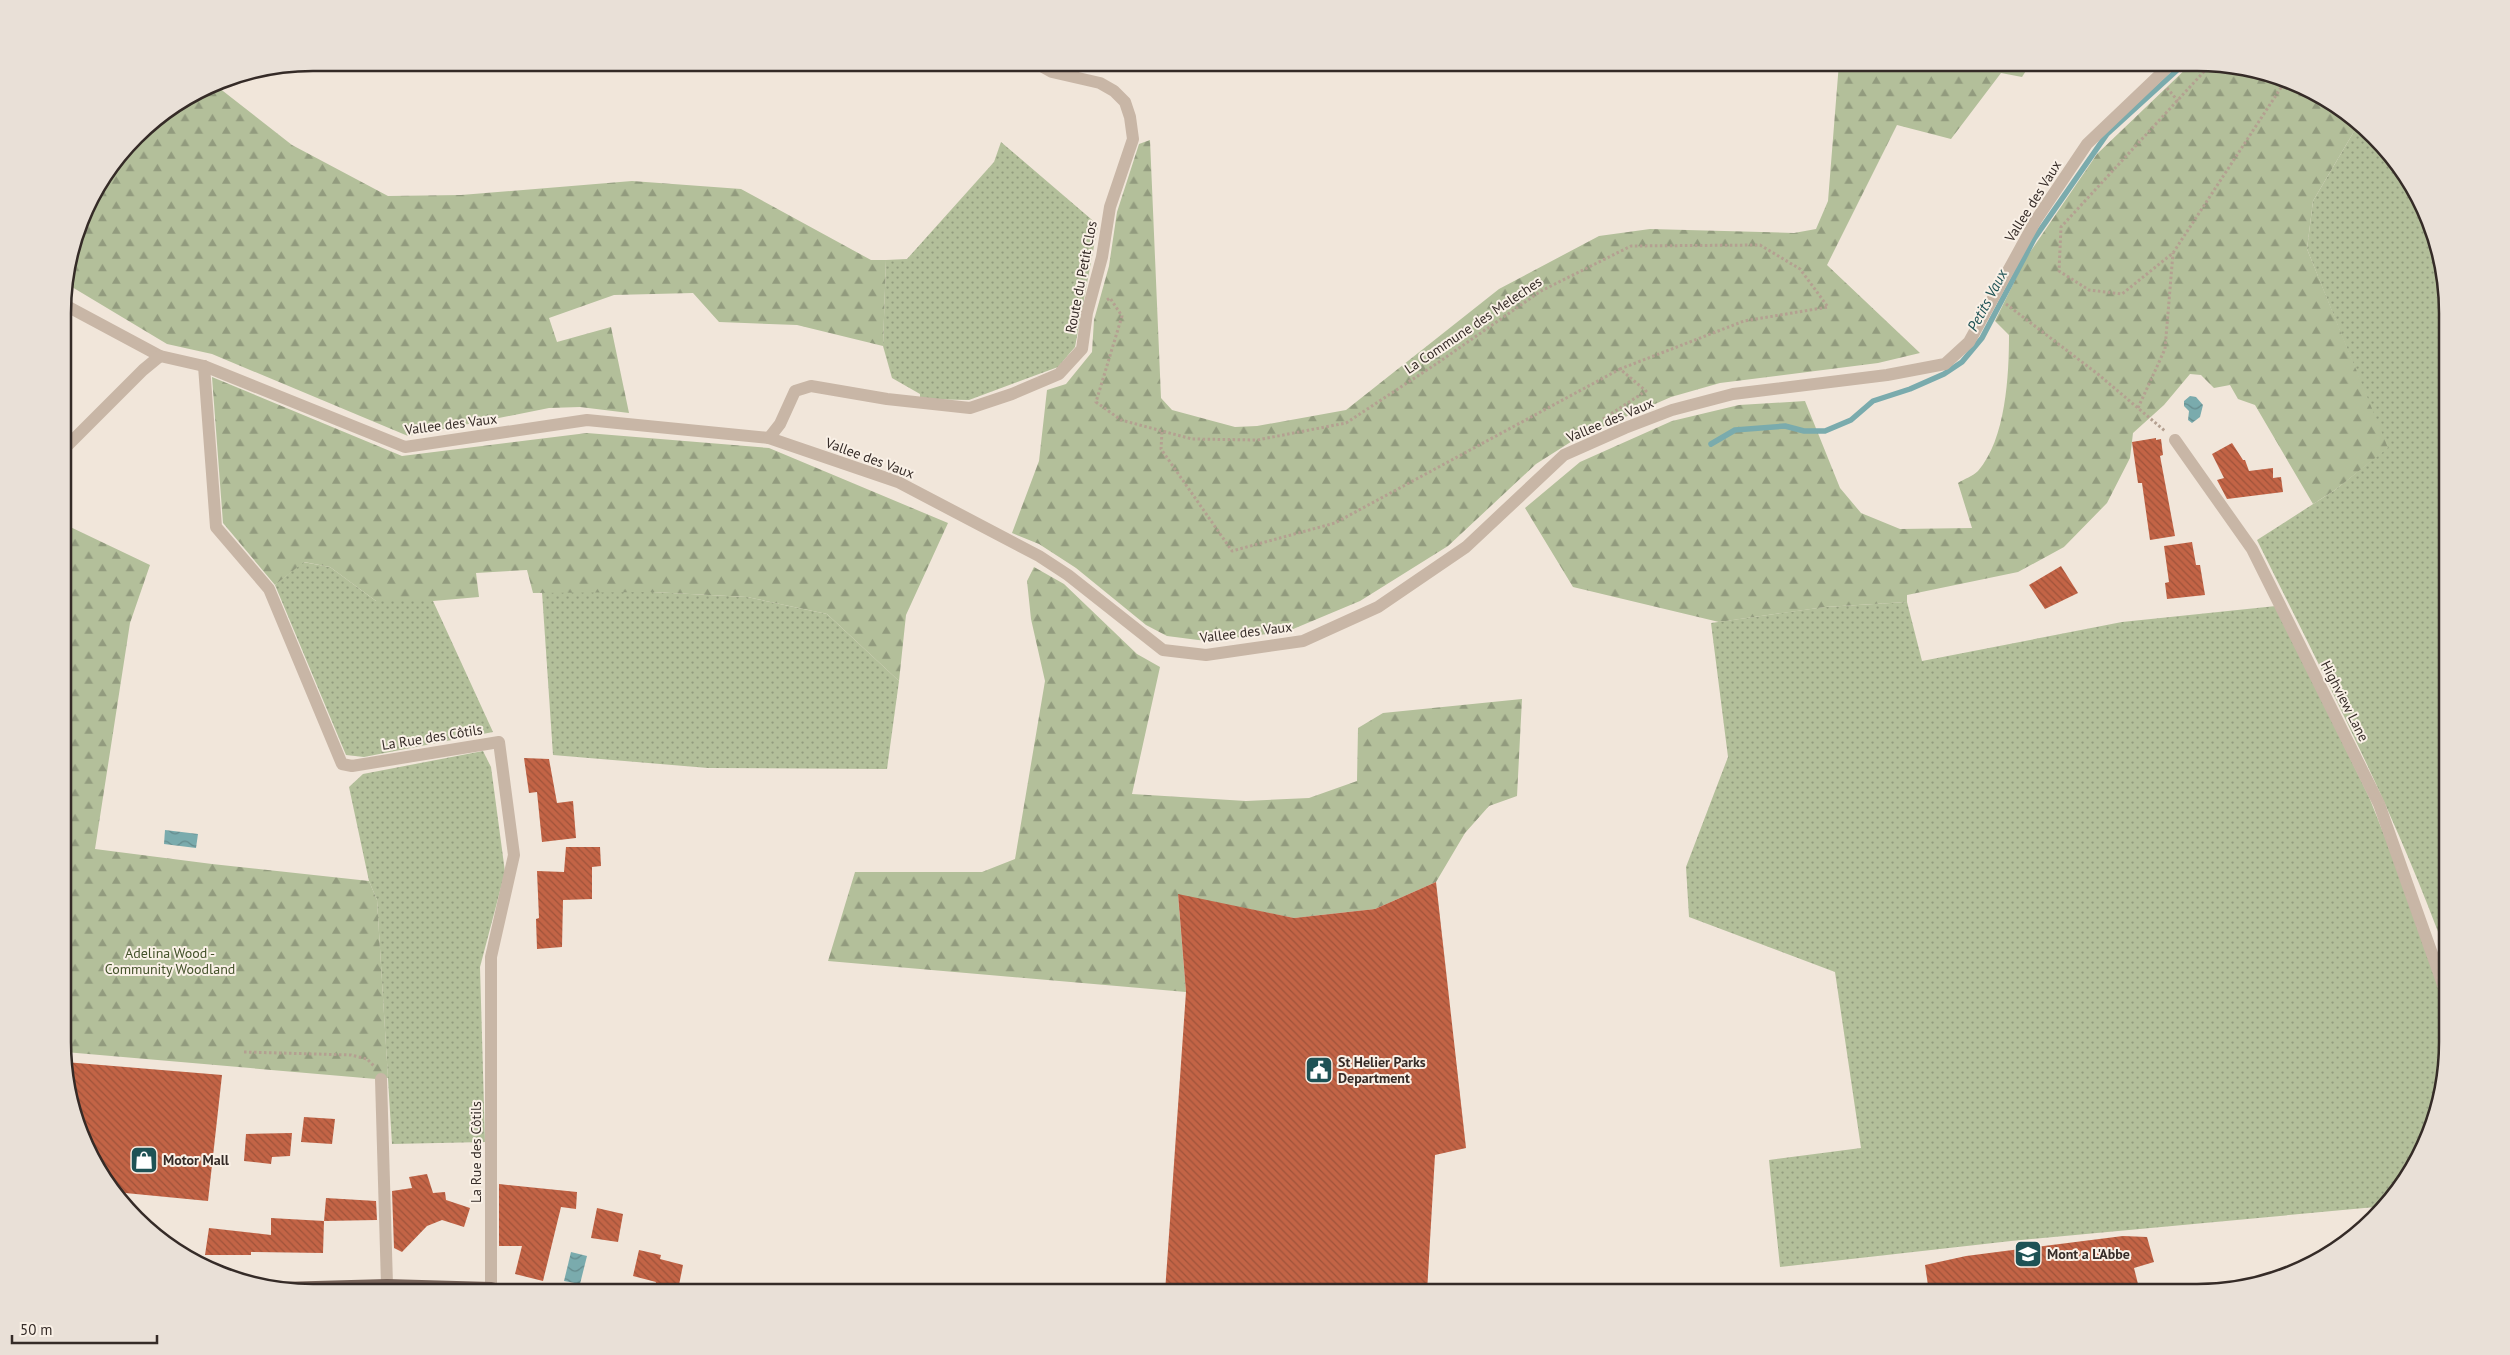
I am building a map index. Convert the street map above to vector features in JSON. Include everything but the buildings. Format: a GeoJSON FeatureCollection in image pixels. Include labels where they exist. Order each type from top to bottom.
{"type":"FeatureCollection","features":[{"type":"Feature","properties":{"kind":"street","name":"Route du Petit Clos"},"geometry":{"type":"LineString","coordinates":[[769,438],[780,424],[795,391],[811,386],[887,399],[970,408],[1012,394],[1059,374],[1082,349],[1087,313],[1102,257],[1110,207],[1133,140],[1130,117],[1125,102],[1114,91],[1100,83],[1050,71]]}},
{"type":"Feature","properties":{"kind":"street","name":"Vallee des Vaux"},"geometry":{"type":"LineString","coordinates":[[71,308],[160,356],[204,366],[405,447],[587,420],[769,438],[898,482],[1039,556],[1068,575],[1163,650],[1206,655],[1303,641],[1378,607],[1466,547],[1564,455],[1625,428],[1672,410],[1733,394],[1887,376],[1945,364],[1969,342],[2036,220],[2087,144],[2164,71]]}},
{"type":"Feature","properties":{"kind":"street"},"geometry":{"type":"LineString","coordinates":[[71,442],[143,370],[160,356]]}},
{"type":"Feature","properties":{"kind":"street","name":"La Rue des Côtils"},"geometry":{"type":"LineString","coordinates":[[204,366],[216,527],[269,589],[342,764],[352,766],[499,742],[514,855],[491,957],[491,1284]]}},
{"type":"Feature","properties":{"kind":"street","name":"Highview Lane"},"geometry":{"type":"LineString","coordinates":[[2174,440],[2252,549],[2380,804],[2439,973]]}},
{"type":"Feature","properties":{"kind":"street"},"geometry":{"type":"LineString","coordinates":[[381,1078],[386,1284]]}},
{"type":"Feature","properties":{"kind":"path"},"geometry":{"type":"LineString","coordinates":[[2204,72],[2061,227],[2059,271],[2089,290],[2122,294],[2173,253],[2281,87]]}},
{"type":"Feature","properties":{"kind":"path"},"geometry":{"type":"LineString","coordinates":[[2166,88],[2178,101]]}},
{"type":"Feature","properties":{"kind":"path","name":"La Commune des Meleches"},"geometry":{"type":"LineString","coordinates":[[1087,313],[1110,298],[1122,316],[1096,402],[1121,420],[1162,432],[1192,438],[1257,440],[1346,423],[1439,362],[1541,291],[1631,246],[1760,245],[1800,269],[1828,307],[1744,321],[1620,368],[1336,522],[1232,551],[1161,449],[1162,432]]}},
{"type":"Feature","properties":{"kind":"path"},"geometry":{"type":"LineString","coordinates":[[2138,408],[2165,349],[2173,253]]}},
{"type":"Feature","properties":{"kind":"path"},"geometry":{"type":"LineString","coordinates":[[2012,308],[2099,375],[2174,440]]}},
{"type":"Feature","properties":{"kind":"path"},"geometry":{"type":"LineString","coordinates":[[1620,368],[1646,391],[1601,420],[1625,428]]}},
{"type":"Feature","properties":{"kind":"path"},"geometry":{"type":"LineString","coordinates":[[244,1052],[351,1055],[367,1059],[381,1078]]}},
{"type":"Feature","properties":{"kind":"green space"},"geometry":{"type":"Polygon","coordinates":[[[1838,71],[2026,71],[2022,77],[2001,73],[1951,139],[1897,125],[1827,265],[1920,353],[1878,363],[1720,383],[1671,397],[1577,438],[1536,464],[1448,546],[1360,601],[1286,632],[1206,641],[1167,636],[1146,625],[1076,568],[1039,544],[1012,533],[1039,461],[1047,390],[1066,384],[1092,352],[1094,320],[1109,266],[1117,212],[1139,144],[1150,140],[1161,398],[1172,410],[1235,427],[1257,426],[1346,410],[1499,289],[1599,236],[1650,229],[1794,233],[1816,229],[1828,201],[1838,71]]]}},
{"type":"Feature","properties":{"kind":"green space"},"geometry":{"type":"Polygon","coordinates":[[[2184,71],[2228,73],[2274,84],[2304,96],[2331,112],[2355,130],[2313,201],[2307,249],[2388,448],[2335,490],[2313,504],[2255,405],[2238,399],[2230,385],[2214,388],[2201,375],[2190,374],[2164,405],[2133,433],[2130,458],[2107,503],[2064,547],[2018,572],[1907,595],[1907,602],[1825,607],[1719,622],[1573,587],[1525,508],[1580,462],[1672,421],[1739,405],[1805,401],[1840,488],[1861,513],[1900,529],[1972,528],[1958,483],[1978,471],[1987,458],[1995,442],[2007,387],[2009,335],[1995,321],[2026,258],[2097,154],[2184,71]]]}},
{"type":"Feature","properties":{"kind":"green space"},"geometry":{"type":"Polygon","coordinates":[[[221,90],[292,145],[388,196],[461,195],[632,181],[741,189],[871,260],[886,260],[883,346],[797,325],[719,322],[693,293],[614,295],[549,318],[557,342],[611,327],[629,413],[580,407],[549,408],[408,436],[212,354],[167,344],[73,287],[76,266],[84,236],[96,206],[121,166],[142,142],[166,121],[206,96],[221,90]]]}},
{"type":"Feature","properties":{"kind":"green space"},"geometry":{"type":"Polygon","coordinates":[[[2355,130],[2389,166],[2414,206],[2426,236],[2437,282],[2439,314],[2439,934],[2382,797],[2257,540],[2335,490],[2387,448],[2307,249],[2313,201],[2355,130]]]}},
{"type":"Feature","properties":{"kind":"green space"},"geometry":{"type":"Polygon","coordinates":[[[1001,142],[1098,225],[1075,347],[1058,367],[969,400],[920,399],[920,394],[892,378],[883,346],[886,260],[907,259],[994,162],[1001,142]]]}},
{"type":"Feature","properties":{"kind":"green space"},"geometry":{"type":"Polygon","coordinates":[[[212,377],[402,456],[587,433],[769,448],[948,523],[906,615],[899,681],[827,614],[747,597],[652,592],[533,593],[527,570],[476,573],[479,597],[433,601],[376,601],[330,567],[304,562],[275,585],[223,523],[212,377]]]}},
{"type":"Feature","properties":{"kind":"green space","name":"Adelina Wood - Community Woodland"},"geometry":{"type":"Polygon","coordinates":[[[71,527],[150,565],[130,623],[95,849],[369,881],[377,900],[388,1078],[376,1079],[72,1053],[71,527]]]}},
{"type":"Feature","properties":{"kind":"green space"},"geometry":{"type":"Polygon","coordinates":[[[303,562],[330,567],[376,601],[433,601],[493,732],[364,757],[346,755],[275,585],[303,562]]]}},
{"type":"Feature","properties":{"kind":"green space"},"geometry":{"type":"Polygon","coordinates":[[[1034,567],[1064,584],[1137,654],[1160,667],[1132,794],[1246,801],[1309,798],[1357,781],[1358,728],[1383,713],[1522,699],[1517,796],[1489,806],[1465,833],[1436,882],[1375,909],[1294,918],[1178,895],[1186,992],[828,961],[855,872],[982,872],[1015,859],[1045,681],[1031,619],[1027,581],[1034,567]]]}},
{"type":"Feature","properties":{"kind":"green space"},"geometry":{"type":"Polygon","coordinates":[[[542,592],[652,592],[747,597],[827,614],[899,681],[887,769],[708,768],[553,755],[542,592]]]}},
{"type":"Feature","properties":{"kind":"green space"},"geometry":{"type":"Polygon","coordinates":[[[1907,602],[1922,661],[2122,622],[2276,606],[2369,797],[2403,882],[2439,986],[2437,1073],[2426,1119],[2414,1149],[2398,1176],[2373,1207],[2011,1241],[1780,1267],[1769,1160],[1861,1148],[1835,972],[1689,917],[1686,867],[1728,757],[1711,623],[1825,607],[1907,602]]]}},
{"type":"Feature","properties":{"kind":"green space"},"geometry":{"type":"Polygon","coordinates":[[[483,751],[491,767],[505,872],[480,967],[485,1142],[392,1144],[377,900],[369,881],[349,787],[363,774],[483,751]]]}},
{"type":"Feature","properties":{"kind":"water"},"geometry":{"type":"Polygon","coordinates":[[[2190,396],[2196,397],[2203,405],[2200,417],[2192,423],[2188,420],[2189,411],[2184,406],[2184,401],[2190,396]]]}},
{"type":"Feature","properties":{"kind":"water"},"geometry":{"type":"Polygon","coordinates":[[[165,830],[198,834],[196,848],[164,844],[165,830]]]}},
{"type":"Feature","properties":{"kind":"water"},"geometry":{"type":"Polygon","coordinates":[[[571,1252],[587,1256],[580,1284],[564,1281],[571,1252]]]}},
{"type":"Feature","properties":{"kind":"waterway","name":"Petits Vaux"},"geometry":{"type":"LineString","coordinates":[[1711,444],[1735,430],[1785,426],[1804,431],[1825,431],[1851,420],[1873,401],[1910,389],[1944,374],[1962,362],[1982,338],[2034,239],[2107,134],[2176,71]]}},
{"type":"Feature","properties":{"kind":"place","name":"St Helier Parks Department"},"geometry":{"type":"Point","coordinates":[1319,1070]}},
{"type":"Feature","properties":{"kind":"place","name":"Motor Mall"},"geometry":{"type":"Point","coordinates":[144,1160]}},
{"type":"Feature","properties":{"kind":"place","name":"Mont a L'Abbe"},"geometry":{"type":"Point","coordinates":[2028,1254]}}]}
